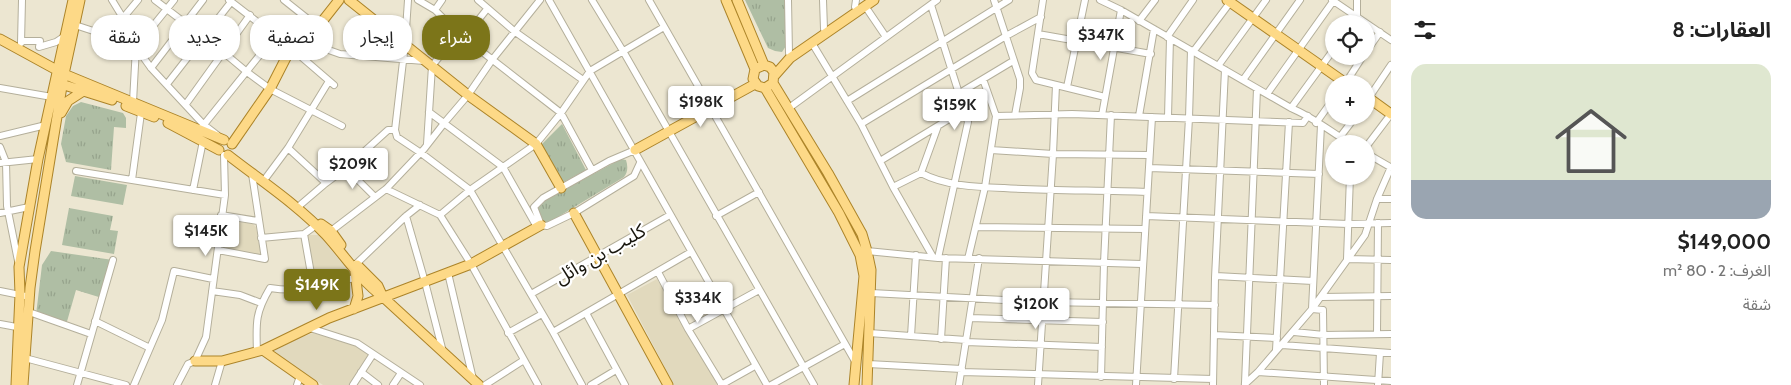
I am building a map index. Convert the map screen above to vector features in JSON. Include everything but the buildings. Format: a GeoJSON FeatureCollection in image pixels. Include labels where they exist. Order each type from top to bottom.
{"type":"FeatureCollection","features":[{"type":"Feature","properties":{"kind":"main road"},"geometry":{"type":"LineString","coordinates":[[23,385],[35,251],[58,120],[59,83],[72,0]]}},
{"type":"Feature","properties":{"kind":"main road"},"geometry":{"type":"LineString","coordinates":[[61,72],[75,25],[80,0]]}},
{"type":"Feature","properties":{"kind":"main road"},"geometry":{"type":"LineString","coordinates":[[327,15],[339,0]]}},
{"type":"Feature","properties":{"kind":"main road"},"geometry":{"type":"LineString","coordinates":[[349,0],[368,15]]}},
{"type":"Feature","properties":{"kind":"main road"},"geometry":{"type":"LineString","coordinates":[[726,0],[755,70],[753,78],[755,84]]}},
{"type":"Feature","properties":{"kind":"main road"},"geometry":{"type":"LineString","coordinates":[[737,0],[767,66],[771,82],[860,255],[864,276],[854,385]]}},
{"type":"Feature","properties":{"kind":"main road"},"geometry":{"type":"LineString","coordinates":[[755,70],[767,66],[789,53],[860,3],[874,0]]}},
{"type":"Feature","properties":{"kind":"main road"},"geometry":{"type":"LineString","coordinates":[[1230,1],[1335,75]]}},
{"type":"Feature","properties":{"kind":"main road"},"geometry":{"type":"LineString","coordinates":[[635,150],[755,84],[771,82],[790,58],[812,43],[860,3]]}},
{"type":"Feature","properties":{"kind":"main road"},"geometry":{"type":"LineString","coordinates":[[0,39],[21,45],[61,72],[132,102],[201,127],[252,174],[326,235],[372,289],[443,352],[473,382]]}},
{"type":"Feature","properties":{"kind":"main road"},"geometry":{"type":"LineString","coordinates":[[412,50],[468,95],[536,144],[561,188]]}},
{"type":"Feature","properties":{"kind":"main road"},"geometry":{"type":"LineString","coordinates":[[226,149],[270,89],[285,60]]}},
{"type":"Feature","properties":{"kind":"main road"},"geometry":{"type":"LineString","coordinates":[[771,82],[789,108],[862,234],[871,270],[867,385]]}},
{"type":"Feature","properties":{"kind":"main road"},"geometry":{"type":"LineString","coordinates":[[59,83],[85,90],[141,113],[161,119],[203,141],[226,149],[330,231],[356,271],[358,296],[354,309]]}},
{"type":"Feature","properties":{"kind":"main road"},"geometry":{"type":"LineString","coordinates":[[16,385],[17,328],[20,294],[19,268],[38,159],[52,97],[59,83]]}},
{"type":"Feature","properties":{"kind":"main road"},"geometry":{"type":"LineString","coordinates":[[58,120],[62,108],[85,90]]}},
{"type":"Feature","properties":{"kind":"main road"},"geometry":{"type":"LineString","coordinates":[[1375,104],[1391,114]]}},
{"type":"Feature","properties":{"kind":"main road"},"geometry":{"type":"LineString","coordinates":[[574,213],[668,385]]}},
{"type":"Feature","properties":{"kind":"main road"},"geometry":{"type":"LineString","coordinates":[[195,361],[222,361],[260,351],[383,297],[471,264],[539,226]]}},
{"type":"Feature","properties":{"kind":"main road"},"geometry":{"type":"LineString","coordinates":[[260,351],[313,385]]}},
{"type":"Feature","properties":{"kind":"street"},"geometry":{"type":"LineString","coordinates":[[22,0],[21,45],[40,40],[39,47],[56,42],[66,35]]}},
{"type":"Feature","properties":{"kind":"street"},"geometry":{"type":"LineString","coordinates":[[112,0],[121,15]]}},
{"type":"Feature","properties":{"kind":"street"},"geometry":{"type":"LineString","coordinates":[[126,15],[138,0]]}},
{"type":"Feature","properties":{"kind":"street"},"geometry":{"type":"LineString","coordinates":[[155,0],[174,15]]}},
{"type":"Feature","properties":{"kind":"street"},"geometry":{"type":"LineString","coordinates":[[159,17],[174,0]]}},
{"type":"Feature","properties":{"kind":"street"},"geometry":{"type":"LineString","coordinates":[[191,15],[203,0]]}},
{"type":"Feature","properties":{"kind":"street"},"geometry":{"type":"LineString","coordinates":[[284,0],[303,15]]}},
{"type":"Feature","properties":{"kind":"street"},"geometry":{"type":"LineString","coordinates":[[407,15],[408,0]]}},
{"type":"Feature","properties":{"kind":"street"},"geometry":{"type":"LineString","coordinates":[[418,0],[440,15]]}},
{"type":"Feature","properties":{"kind":"street"},"geometry":{"type":"LineString","coordinates":[[435,10],[442,0]]}},
{"type":"Feature","properties":{"kind":"street"},"geometry":{"type":"LineString","coordinates":[[478,0],[514,31],[584,80]]}},
{"type":"Feature","properties":{"kind":"street"},"geometry":{"type":"LineString","coordinates":[[330,231],[386,189],[421,153],[540,0]]}},
{"type":"Feature","properties":{"kind":"street"},"geometry":{"type":"LineString","coordinates":[[549,0],[635,150],[640,163],[723,311],[767,385]]}},
{"type":"Feature","properties":{"kind":"street"},"geometry":{"type":"LineString","coordinates":[[592,0],[814,385]]}},
{"type":"Feature","properties":{"kind":"street"},"geometry":{"type":"LineString","coordinates":[[649,0],[856,362]]}},
{"type":"Feature","properties":{"kind":"street"},"geometry":{"type":"LineString","coordinates":[[654,0],[659,17]]}},
{"type":"Feature","properties":{"kind":"street"},"geometry":{"type":"LineString","coordinates":[[788,0],[789,53]]}},
{"type":"Feature","properties":{"kind":"street"},"geometry":{"type":"LineString","coordinates":[[823,0],[824,29]]}},
{"type":"Feature","properties":{"kind":"street"},"geometry":{"type":"LineString","coordinates":[[994,0],[1020,84],[1015,115]]}},
{"type":"Feature","properties":{"kind":"street"},"geometry":{"type":"LineString","coordinates":[[847,101],[1009,0]]}},
{"type":"Feature","properties":{"kind":"street"},"geometry":{"type":"LineString","coordinates":[[1043,0],[1032,73],[1036,80],[1105,97]]}},
{"type":"Feature","properties":{"kind":"street"},"geometry":{"type":"LineString","coordinates":[[1067,87],[1085,0]]}},
{"type":"Feature","properties":{"kind":"street"},"geometry":{"type":"LineString","coordinates":[[1100,0],[1308,116],[1337,135]]}},
{"type":"Feature","properties":{"kind":"street"},"geometry":{"type":"LineString","coordinates":[[1113,6],[1118,0]]}},
{"type":"Feature","properties":{"kind":"street"},"geometry":{"type":"LineString","coordinates":[[1139,21],[1155,0]]}},
{"type":"Feature","properties":{"kind":"street"},"geometry":{"type":"LineString","coordinates":[[1168,118],[1168,37],[1193,0]]}},
{"type":"Feature","properties":{"kind":"street"},"geometry":{"type":"LineString","coordinates":[[1218,66],[1266,0]]}},
{"type":"Feature","properties":{"kind":"street"},"geometry":{"type":"LineString","coordinates":[[1243,80],[1300,0]]}},
{"type":"Feature","properties":{"kind":"street"},"geometry":{"type":"LineString","coordinates":[[1267,94],[1333,0],[1356,15]]}},
{"type":"Feature","properties":{"kind":"street"},"geometry":{"type":"LineString","coordinates":[[1357,0],[1357,15]]}},
{"type":"Feature","properties":{"kind":"street"},"geometry":{"type":"LineString","coordinates":[[220,15],[230,1],[250,15],[240,29]]}},
{"type":"Feature","properties":{"kind":"street"},"geometry":{"type":"LineString","coordinates":[[789,108],[934,1],[942,42],[968,122],[936,257]]}},
{"type":"Feature","properties":{"kind":"street"},"geometry":{"type":"LineString","coordinates":[[1174,379],[1192,51],[1230,1]]}},
{"type":"Feature","properties":{"kind":"street"},"geometry":{"type":"LineString","coordinates":[[860,3],[886,37]]}},
{"type":"Feature","properties":{"kind":"street"},"geometry":{"type":"LineString","coordinates":[[482,15],[487,9]]}},
{"type":"Feature","properties":{"kind":"street"},"geometry":{"type":"LineString","coordinates":[[1102,115],[1121,10]]}},
{"type":"Feature","properties":{"kind":"street"},"geometry":{"type":"LineString","coordinates":[[861,124],[1040,17]]}},
{"type":"Feature","properties":{"kind":"street"},"geometry":{"type":"LineString","coordinates":[[75,25],[91,31]]}},
{"type":"Feature","properties":{"kind":"street"},"geometry":{"type":"LineString","coordinates":[[440,215],[470,190],[536,144],[561,113],[590,71],[664,27]]}},
{"type":"Feature","properties":{"kind":"street"},"geometry":{"type":"LineString","coordinates":[[1139,116],[1154,29]]}},
{"type":"Feature","properties":{"kind":"street"},"geometry":{"type":"LineString","coordinates":[[1375,29],[1391,40]]}},
{"type":"Feature","properties":{"kind":"street"},"geometry":{"type":"LineString","coordinates":[[1375,39],[1380,32]]}},
{"type":"Feature","properties":{"kind":"street"},"geometry":{"type":"LineString","coordinates":[[1038,34],[1151,54]]}},
{"type":"Feature","properties":{"kind":"street"},"geometry":{"type":"LineString","coordinates":[[812,43],[861,124],[893,187],[936,257]]}},
{"type":"Feature","properties":{"kind":"street"},"geometry":{"type":"LineString","coordinates":[[151,68],[169,44]]}},
{"type":"Feature","properties":{"kind":"street"},"geometry":{"type":"LineString","coordinates":[[132,102],[133,60]]}},
{"type":"Feature","properties":{"kind":"street"},"geometry":{"type":"LineString","coordinates":[[145,60],[186,104],[201,127],[256,60]]}},
{"type":"Feature","properties":{"kind":"street"},"geometry":{"type":"LineString","coordinates":[[166,84],[185,60]]}},
{"type":"Feature","properties":{"kind":"street"},"geometry":{"type":"LineString","coordinates":[[186,104],[217,60]]}},
{"type":"Feature","properties":{"kind":"street"},"geometry":{"type":"LineString","coordinates":[[233,60],[270,89],[342,126]]}},
{"type":"Feature","properties":{"kind":"street"},"geometry":{"type":"LineString","coordinates":[[265,180],[332,83],[305,60]]}},
{"type":"Feature","properties":{"kind":"street"},"geometry":{"type":"LineString","coordinates":[[403,60],[395,130],[397,136],[470,190],[582,385]]}},
{"type":"Feature","properties":{"kind":"street"},"geometry":{"type":"LineString","coordinates":[[410,60],[429,63]]}},
{"type":"Feature","properties":{"kind":"street"},"geometry":{"type":"LineString","coordinates":[[427,145],[429,63],[432,60]]}},
{"type":"Feature","properties":{"kind":"street"},"geometry":{"type":"LineString","coordinates":[[492,60],[561,113],[592,170]]}},
{"type":"Feature","properties":{"kind":"street"},"geometry":{"type":"LineString","coordinates":[[958,94],[1013,61]]}},
{"type":"Feature","properties":{"kind":"street"},"geometry":{"type":"LineString","coordinates":[[1292,108],[1325,62]]}},
{"type":"Feature","properties":{"kind":"street"},"geometry":{"type":"LineString","coordinates":[[1375,88],[1391,65]]}},
{"type":"Feature","properties":{"kind":"street"},"geometry":{"type":"LineString","coordinates":[[868,364],[1039,376],[1101,377],[1136,381],[1174,379],[1213,382],[1225,70]]}},
{"type":"Feature","properties":{"kind":"street"},"geometry":{"type":"LineString","coordinates":[[968,259],[985,187],[996,116],[984,79]]}},
{"type":"Feature","properties":{"kind":"street"},"geometry":{"type":"LineString","coordinates":[[1038,385],[1054,154],[1056,85]]}},
{"type":"Feature","properties":{"kind":"street"},"geometry":{"type":"LineString","coordinates":[[0,88],[52,97]]}},
{"type":"Feature","properties":{"kind":"street"},"geometry":{"type":"LineString","coordinates":[[1244,384],[1258,89]]}},
{"type":"Feature","properties":{"kind":"street"},"geometry":{"type":"LineString","coordinates":[[880,161],[964,110]]}},
{"type":"Feature","properties":{"kind":"street"},"geometry":{"type":"LineString","coordinates":[[429,112],[503,167],[539,226]]}},
{"type":"Feature","properties":{"kind":"street"},"geometry":{"type":"LineString","coordinates":[[132,180],[141,113]]}},
{"type":"Feature","properties":{"kind":"street"},"geometry":{"type":"LineString","coordinates":[[1312,309],[1319,174],[1318,124],[1325,113]]}},
{"type":"Feature","properties":{"kind":"street"},"geometry":{"type":"LineString","coordinates":[[1375,135],[1391,114]]}},
{"type":"Feature","properties":{"kind":"street"},"geometry":{"type":"LineString","coordinates":[[1101,377],[1111,115]]}},
{"type":"Feature","properties":{"kind":"street"},"geometry":{"type":"LineString","coordinates":[[996,116],[1111,115],[1303,123],[1308,116]]}},
{"type":"Feature","properties":{"kind":"street"},"geometry":{"type":"LineString","coordinates":[[1136,381],[1152,117]]}},
{"type":"Feature","properties":{"kind":"street"},"geometry":{"type":"LineString","coordinates":[[1276,350],[1289,122]]}},
{"type":"Feature","properties":{"kind":"street"},"geometry":{"type":"LineString","coordinates":[[0,136],[46,125]]}},
{"type":"Feature","properties":{"kind":"street"},"geometry":{"type":"LineString","coordinates":[[1342,135],[1349,125]]}},
{"type":"Feature","properties":{"kind":"street"},"geometry":{"type":"LineString","coordinates":[[893,187],[921,173],[938,126]]}},
{"type":"Feature","properties":{"kind":"street"},"geometry":{"type":"LineString","coordinates":[[299,206],[346,168],[388,130],[395,130]]}},
{"type":"Feature","properties":{"kind":"street"},"geometry":{"type":"LineString","coordinates":[[193,190],[203,141]]}},
{"type":"Feature","properties":{"kind":"street"},"geometry":{"type":"LineString","coordinates":[[0,147],[8,211],[19,268]]}},
{"type":"Feature","properties":{"kind":"street"},"geometry":{"type":"LineString","coordinates":[[288,148],[326,183]]}},
{"type":"Feature","properties":{"kind":"street"},"geometry":{"type":"LineString","coordinates":[[177,385],[188,364],[195,361],[206,337],[225,195],[226,149]]}},
{"type":"Feature","properties":{"kind":"street"},"geometry":{"type":"LineString","coordinates":[[539,226],[534,207],[543,198],[592,170],[635,150]]}},
{"type":"Feature","properties":{"kind":"street"},"geometry":{"type":"LineString","coordinates":[[991,150],[1054,154],[1150,155]]}},
{"type":"Feature","properties":{"kind":"street"},"geometry":{"type":"LineString","coordinates":[[1244,384],[1258,372],[1294,332],[1322,297],[1365,235],[1377,199],[1391,167],[1375,158]]}},
{"type":"Feature","properties":{"kind":"street"},"geometry":{"type":"LineString","coordinates":[[3,162],[38,159]]}},
{"type":"Feature","properties":{"kind":"street"},"geometry":{"type":"LineString","coordinates":[[539,226],[547,226],[574,213],[634,176],[640,163]]}},
{"type":"Feature","properties":{"kind":"street"},"geometry":{"type":"LineString","coordinates":[[346,168],[375,197]]}},
{"type":"Feature","properties":{"kind":"street"},"geometry":{"type":"LineString","coordinates":[[1149,168],[1319,174]]}},
{"type":"Feature","properties":{"kind":"street"},"geometry":{"type":"LineString","coordinates":[[76,171],[225,195]]}},
{"type":"Feature","properties":{"kind":"street"},"geometry":{"type":"LineString","coordinates":[[921,173],[954,183],[985,187],[1051,191],[1108,190],[1147,192]]}},
{"type":"Feature","properties":{"kind":"street"},"geometry":{"type":"LineString","coordinates":[[218,250],[265,259],[252,174]]}},
{"type":"Feature","properties":{"kind":"street"},"geometry":{"type":"LineString","coordinates":[[1347,259],[1350,185]]}},
{"type":"Feature","properties":{"kind":"street"},"geometry":{"type":"LineString","coordinates":[[386,189],[440,215],[471,264],[538,385]]}},
{"type":"Feature","properties":{"kind":"street"},"geometry":{"type":"LineString","coordinates":[[716,216],[759,192]]}},
{"type":"Feature","properties":{"kind":"street"},"geometry":{"type":"LineString","coordinates":[[1377,199],[1391,199]]}},
{"type":"Feature","properties":{"kind":"street"},"geometry":{"type":"LineString","coordinates":[[260,351],[256,320],[261,302],[270,288],[282,290],[308,288],[356,271],[406,216],[420,205]]}},
{"type":"Feature","properties":{"kind":"street"},"geometry":{"type":"LineString","coordinates":[[0,213],[29,206]]}},
{"type":"Feature","properties":{"kind":"street"},"geometry":{"type":"LineString","coordinates":[[221,215],[258,221]]}},
{"type":"Feature","properties":{"kind":"street","name":"كليب بن وائل"},"geometry":{"type":"LineString","coordinates":[[530,294],[670,215]]}},
{"type":"Feature","properties":{"kind":"street"},"geometry":{"type":"LineString","coordinates":[[406,216],[443,352]]}},
{"type":"Feature","properties":{"kind":"street"},"geometry":{"type":"LineString","coordinates":[[1146,216],[1348,224],[1391,223]]}},
{"type":"Feature","properties":{"kind":"street"},"geometry":{"type":"LineString","coordinates":[[1377,334],[1378,223]]}},
{"type":"Feature","properties":{"kind":"street"},"geometry":{"type":"LineString","coordinates":[[261,238],[304,234],[315,226]]}},
{"type":"Feature","properties":{"kind":"street"},"geometry":{"type":"LineString","coordinates":[[976,227],[1145,229]]}},
{"type":"Feature","properties":{"kind":"street"},"geometry":{"type":"LineString","coordinates":[[304,234],[313,286]]}},
{"type":"Feature","properties":{"kind":"street"},"geometry":{"type":"LineString","coordinates":[[553,332],[691,252]]}},
{"type":"Feature","properties":{"kind":"street"},"geometry":{"type":"LineString","coordinates":[[867,252],[968,259],[1142,264]]}},
{"type":"Feature","properties":{"kind":"street"},"geometry":{"type":"LineString","coordinates":[[911,336],[916,255]]}},
{"type":"Feature","properties":{"kind":"street"},"geometry":{"type":"LineString","coordinates":[[941,339],[946,258]]}},
{"type":"Feature","properties":{"kind":"street"},"geometry":{"type":"LineString","coordinates":[[959,385],[979,258]]}},
{"type":"Feature","properties":{"kind":"street"},"geometry":{"type":"LineString","coordinates":[[1347,259],[1391,260]]}},
{"type":"Feature","properties":{"kind":"street"},"geometry":{"type":"LineString","coordinates":[[76,385],[113,260]]}},
{"type":"Feature","properties":{"kind":"street"},"geometry":{"type":"LineString","coordinates":[[134,385],[162,320],[174,271],[213,278]]}},
{"type":"Feature","properties":{"kind":"street"},"geometry":{"type":"LineString","coordinates":[[658,272],[688,329],[722,385],[755,366]]}},
{"type":"Feature","properties":{"kind":"street"},"geometry":{"type":"LineString","coordinates":[[448,273],[473,382]]}},
{"type":"Feature","properties":{"kind":"street"},"geometry":{"type":"LineString","coordinates":[[1216,276],[1313,281]]}},
{"type":"Feature","properties":{"kind":"street"},"geometry":{"type":"LineString","coordinates":[[688,329],[759,290]]}},
{"type":"Feature","properties":{"kind":"street"},"geometry":{"type":"LineString","coordinates":[[0,291],[30,297]]}},
{"type":"Feature","properties":{"kind":"street"},"geometry":{"type":"LineString","coordinates":[[212,291],[240,295],[261,302]]}},
{"type":"Feature","properties":{"kind":"street"},"geometry":{"type":"LineString","coordinates":[[870,293],[1044,302],[1215,305]]}},
{"type":"Feature","properties":{"kind":"street"},"geometry":{"type":"LineString","coordinates":[[1322,297],[1391,296]]}},
{"type":"Feature","properties":{"kind":"street"},"geometry":{"type":"LineString","coordinates":[[1312,309],[1323,310],[1324,385]]}},
{"type":"Feature","properties":{"kind":"street"},"geometry":{"type":"LineString","coordinates":[[29,312],[91,334]]}},
{"type":"Feature","properties":{"kind":"street"},"geometry":{"type":"LineString","coordinates":[[586,313],[625,385]]}},
{"type":"Feature","properties":{"kind":"street"},"geometry":{"type":"LineString","coordinates":[[508,333],[542,314]]}},
{"type":"Feature","properties":{"kind":"street"},"geometry":{"type":"LineString","coordinates":[[970,318],[1103,322]]}},
{"type":"Feature","properties":{"kind":"street"},"geometry":{"type":"LineString","coordinates":[[95,321],[150,348]]}},
{"type":"Feature","properties":{"kind":"street"},"geometry":{"type":"LineString","coordinates":[[0,324],[28,329]]}},
{"type":"Feature","properties":{"kind":"street"},"geometry":{"type":"LineString","coordinates":[[310,328],[357,343],[420,385]]}},
{"type":"Feature","properties":{"kind":"street"},"geometry":{"type":"LineString","coordinates":[[1294,332],[1324,335],[1391,334]]}},
{"type":"Feature","properties":{"kind":"street"},"geometry":{"type":"LineString","coordinates":[[869,333],[1041,346],[1102,347]]}},
{"type":"Feature","properties":{"kind":"street"},"geometry":{"type":"LineString","coordinates":[[1214,335],[1277,338]]}},
{"type":"Feature","properties":{"kind":"street"},"geometry":{"type":"LineString","coordinates":[[771,385],[845,344]]}},
{"type":"Feature","properties":{"kind":"street"},"geometry":{"type":"LineString","coordinates":[[1282,345],[1391,353]]}},
{"type":"Feature","properties":{"kind":"street"},"geometry":{"type":"LineString","coordinates":[[1378,383],[1380,353]]}},
{"type":"Feature","properties":{"kind":"street"},"geometry":{"type":"LineString","coordinates":[[353,385],[374,354]]}},
{"type":"Feature","properties":{"kind":"street"},"geometry":{"type":"LineString","coordinates":[[25,358],[126,385]]}},
{"type":"Feature","properties":{"kind":"street"},"geometry":{"type":"LineString","coordinates":[[485,385],[524,360]]}},
{"type":"Feature","properties":{"kind":"street"},"geometry":{"type":"LineString","coordinates":[[215,385],[222,361]]}},
{"type":"Feature","properties":{"kind":"street"},"geometry":{"type":"LineString","coordinates":[[592,385],[616,370]]}},
{"type":"Feature","properties":{"kind":"street"},"geometry":{"type":"LineString","coordinates":[[361,372],[378,385]]}},
{"type":"Feature","properties":{"kind":"street"},"geometry":{"type":"LineString","coordinates":[[393,385],[402,372]]}},
{"type":"Feature","properties":{"kind":"street"},"geometry":{"type":"LineString","coordinates":[[1258,372],[1378,383],[1391,381]]}},
{"type":"Feature","properties":{"kind":"street"},"geometry":{"type":"LineString","coordinates":[[297,385],[300,376]]}},
{"type":"Feature","properties":{"kind":"shaded area"},"geometry":{"type":"Polygon","coordinates":[[[231,221],[253,224],[256,227],[261,255],[226,249],[231,221]]]}},
{"type":"Feature","properties":{"kind":"shaded area"},"geometry":{"type":"Polygon","coordinates":[[[307,235],[319,235],[350,273],[348,276],[314,282],[307,235]]]}},
{"type":"Feature","properties":{"kind":"shaded area"},"geometry":{"type":"Polygon","coordinates":[[[657,279],[716,385],[674,385],[627,295],[657,279]]]}},
{"type":"Feature","properties":{"kind":"shaded area"},"geometry":{"type":"Polygon","coordinates":[[[313,333],[356,346],[370,355],[351,385],[323,385],[275,353],[275,349],[279,345],[313,333]]]}},
{"type":"Feature","properties":{"kind":"green space"},"geometry":{"type":"Polygon","coordinates":[[[745,0],[786,0],[786,46],[782,52],[768,48],[745,0]]]}},
{"type":"Feature","properties":{"kind":"green space"},"geometry":{"type":"Polygon","coordinates":[[[81,102],[123,113],[126,118],[126,128],[114,127],[111,170],[66,162],[61,144],[66,116],[73,106],[81,102]]]}},
{"type":"Feature","properties":{"kind":"green space"},"geometry":{"type":"Polygon","coordinates":[[[562,124],[586,170],[562,183],[541,145],[562,124]]]}},
{"type":"Feature","properties":{"kind":"green space"},"geometry":{"type":"Polygon","coordinates":[[[621,159],[626,160],[627,164],[627,171],[624,177],[548,223],[543,222],[538,208],[547,199],[621,159]]]}},
{"type":"Feature","properties":{"kind":"green space"},"geometry":{"type":"Polygon","coordinates":[[[75,176],[127,185],[123,205],[71,196],[75,176]]]}},
{"type":"Feature","properties":{"kind":"green space"},"geometry":{"type":"Polygon","coordinates":[[[69,208],[113,216],[110,230],[118,231],[114,254],[62,245],[69,208]]]}},
{"type":"Feature","properties":{"kind":"green space"},"geometry":{"type":"Polygon","coordinates":[[[51,251],[113,260],[102,298],[76,290],[66,325],[36,315],[42,265],[51,251]]]}}]}
